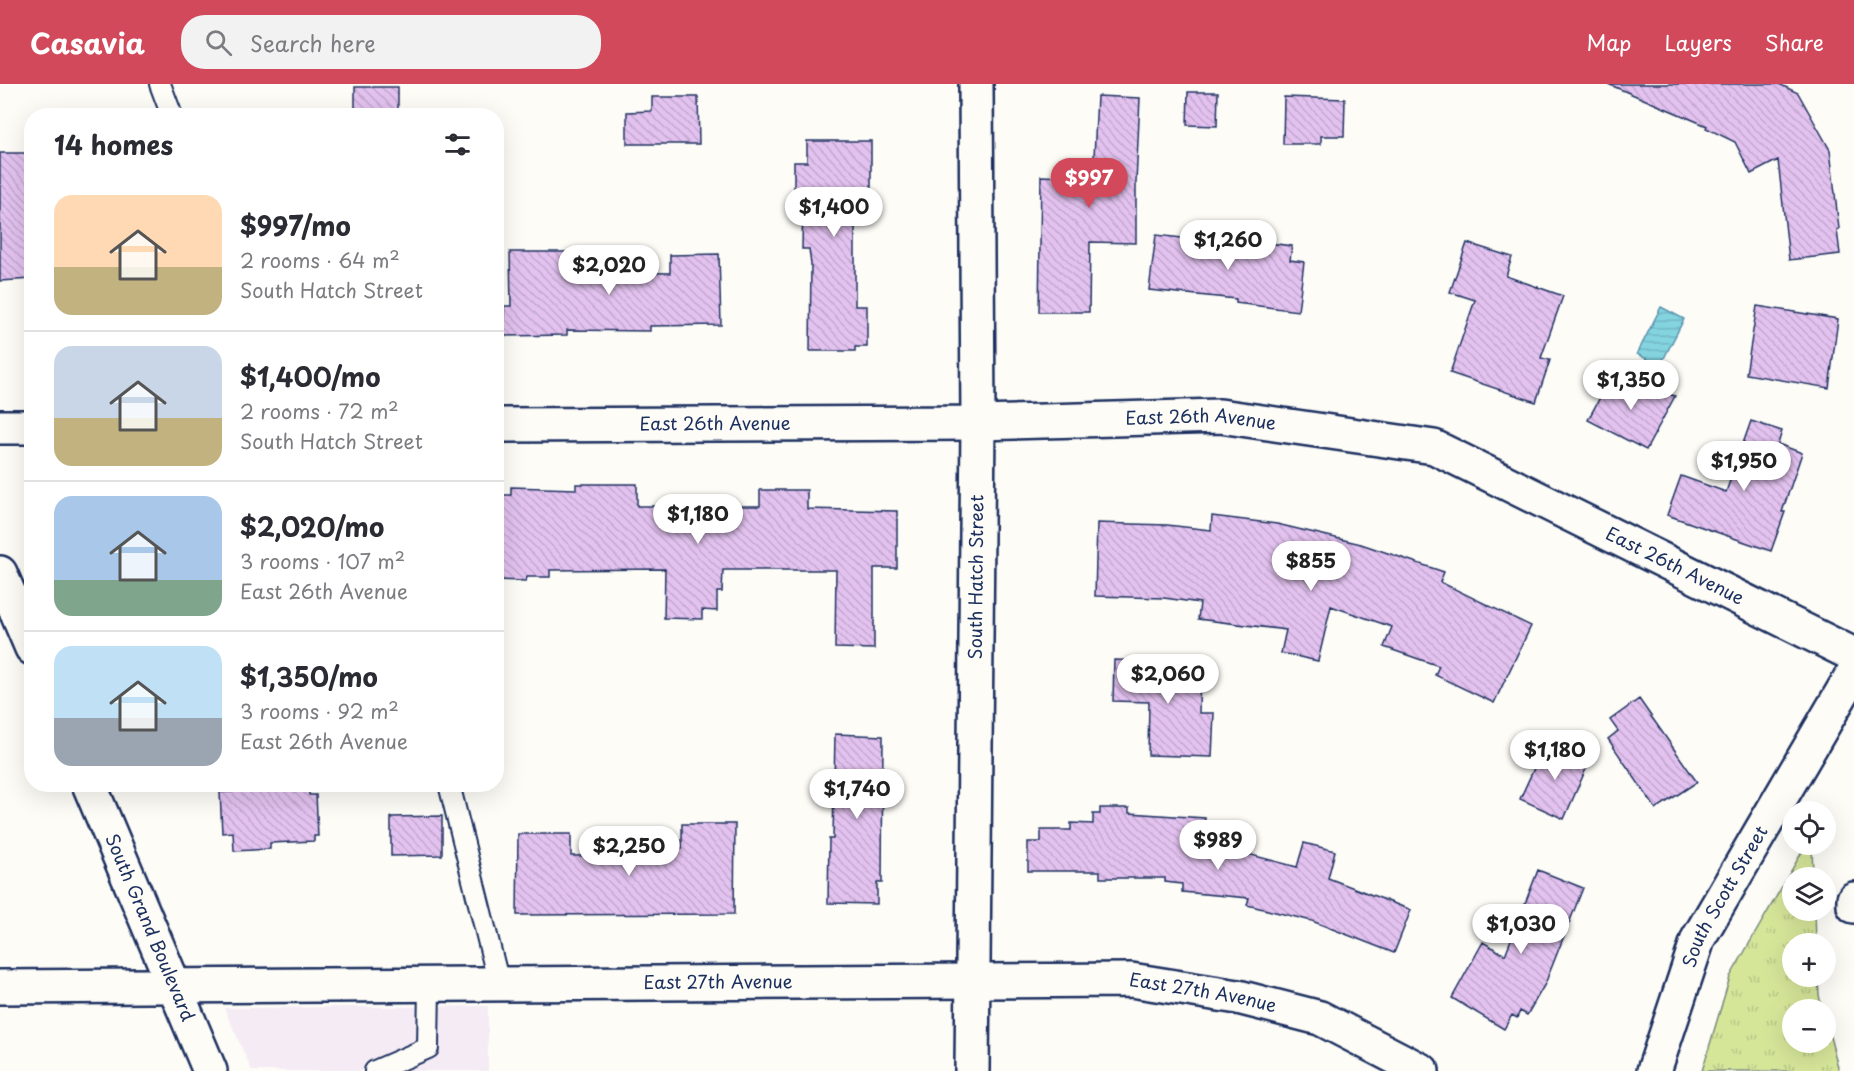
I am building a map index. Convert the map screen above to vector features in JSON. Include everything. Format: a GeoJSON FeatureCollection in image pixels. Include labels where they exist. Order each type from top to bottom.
{"type":"FeatureCollection","features":[{"type":"Feature","properties":{"kind":"street","name":"South Hatch Street"},"geometry":{"type":"LineString","coordinates":[[972,1071],[978,423],[976,84]]}},
{"type":"Feature","properties":{"kind":"street","name":"East 26th Avenue"},"geometry":{"type":"LineString","coordinates":[[504,425],[978,423],[1220,416],[1434,447],[1854,655]]}},
{"type":"Feature","properties":{"kind":"street"},"geometry":{"type":"LineString","coordinates":[[0,427],[24,427]]}},
{"type":"Feature","properties":{"kind":"street"},"geometry":{"type":"LineString","coordinates":[[0,573],[24,629]]}},
{"type":"Feature","properties":{"kind":"street","name":"South Scott Street"},"geometry":{"type":"LineString","coordinates":[[1654,1071],[1698,939],[1854,672]]}},
{"type":"Feature","properties":{"kind":"street","name":"South Grand Boulevard"},"geometry":{"type":"LineString","coordinates":[[92,792],[210,1071]]}},
{"type":"Feature","properties":{"kind":"street"},"geometry":{"type":"LineString","coordinates":[[1854,899],[1854,906]]}},
{"type":"Feature","properties":{"kind":"street","name":"East 27th Avenue"},"geometry":{"type":"LineString","coordinates":[[0,987],[1131,980],[1238,997],[1320,1018],[1422,1071]]}},
{"type":"Feature","properties":{"kind":"lane"},"geometry":{"type":"LineString","coordinates":[[160,84],[169,108]]}},
{"type":"Feature","properties":{"kind":"lane"},"geometry":{"type":"LineString","coordinates":[[451,792],[499,984]]}},
{"type":"Feature","properties":{"kind":"lane"},"geometry":{"type":"LineString","coordinates":[[375,1071],[428,1048],[429,985]]}},
{"type":"Feature","properties":{"kind":"shaded area"},"geometry":{"type":"Polygon","coordinates":[[[488,1006],[488,1071],[252,1071],[224,1008],[488,1006]]]}},
{"type":"Feature","properties":{"kind":"green space"},"geometry":{"type":"Polygon","coordinates":[[[1800,855],[1812,855],[1813,867],[1793,867],[1800,855]]]}},
{"type":"Feature","properties":{"kind":"green space"},"geometry":{"type":"Polygon","coordinates":[[[1782,887],[1782,921],[1815,921],[1816,933],[1782,933],[1782,987],[1819,987],[1820,999],[1782,999],[1782,1053],[1834,1053],[1839,1071],[1702,1071],[1730,977],[1782,887]]]}},
{"type":"Feature","properties":{"kind":"water"},"geometry":{"type":"Polygon","coordinates":[[[1661,307],[1684,319],[1660,366],[1637,354],[1661,307]]]}},
{"type":"Feature","properties":{"kind":"building"},"geometry":{"type":"Polygon","coordinates":[[[1608,84],[1779,84],[1798,93],[1830,150],[1840,254],[1789,260],[1778,160],[1751,174],[1735,142],[1706,128],[1707,126],[1608,84]]]}},
{"type":"Feature","properties":{"kind":"building"},"geometry":{"type":"Polygon","coordinates":[[[355,87],[398,87],[398,108],[355,108],[355,87]]]}},
{"type":"Feature","properties":{"kind":"building"},"geometry":{"type":"Polygon","coordinates":[[[1188,92],[1218,92],[1217,126],[1187,125],[1188,92]]]}},
{"type":"Feature","properties":{"kind":"building"},"geometry":{"type":"Polygon","coordinates":[[[1097,96],[1140,98],[1136,243],[1090,242],[1089,312],[1039,312],[1041,176],[1093,178],[1097,96]]]}},
{"type":"Feature","properties":{"kind":"building"},"geometry":{"type":"Polygon","coordinates":[[[652,97],[698,97],[699,144],[627,144],[627,112],[652,111],[652,97]]]}},
{"type":"Feature","properties":{"kind":"building"},"geometry":{"type":"Polygon","coordinates":[[[1284,97],[1345,99],[1344,136],[1321,136],[1321,144],[1283,144],[1284,97]]]}},
{"type":"Feature","properties":{"kind":"building"},"geometry":{"type":"Polygon","coordinates":[[[807,141],[871,141],[871,213],[855,213],[855,306],[867,306],[867,347],[855,347],[855,351],[810,351],[811,264],[809,249],[802,249],[803,200],[794,200],[794,162],[807,162],[807,141]]]}},
{"type":"Feature","properties":{"kind":"building"},"geometry":{"type":"Polygon","coordinates":[[[0,153],[24,153],[24,280],[0,281],[0,153]]]}},
{"type":"Feature","properties":{"kind":"building"},"geometry":{"type":"Polygon","coordinates":[[[1156,235],[1243,245],[1244,240],[1292,246],[1290,260],[1304,262],[1298,311],[1236,303],[1236,299],[1149,290],[1156,235]]]}},
{"type":"Feature","properties":{"kind":"building"},"geometry":{"type":"Polygon","coordinates":[[[1467,243],[1512,257],[1506,276],[1563,296],[1541,358],[1550,360],[1536,402],[1450,373],[1475,300],[1450,292],[1467,243]]]}},
{"type":"Feature","properties":{"kind":"building"},"geometry":{"type":"Polygon","coordinates":[[[510,252],[567,252],[567,265],[607,266],[606,272],[670,273],[670,255],[719,254],[721,325],[650,326],[650,331],[567,330],[567,335],[504,336],[504,306],[511,306],[510,252]]]}},
{"type":"Feature","properties":{"kind":"building"},"geometry":{"type":"Polygon","coordinates":[[[1757,306],[1838,319],[1829,388],[1746,374],[1757,306]]]}},
{"type":"Feature","properties":{"kind":"building"},"geometry":{"type":"Polygon","coordinates":[[[1612,375],[1675,396],[1646,450],[1588,420],[1612,375]]]}},
{"type":"Feature","properties":{"kind":"building"},"geometry":{"type":"Polygon","coordinates":[[[1751,421],[1782,431],[1778,444],[1802,453],[1771,551],[1667,515],[1681,476],[1726,492],[1751,421]]]}},
{"type":"Feature","properties":{"kind":"building"},"geometry":{"type":"Polygon","coordinates":[[[576,484],[637,484],[637,506],[760,506],[760,490],[807,490],[807,509],[897,511],[897,568],[874,568],[874,649],[835,648],[836,570],[723,570],[722,592],[717,592],[717,611],[702,610],[702,619],[664,618],[665,569],[550,570],[550,577],[527,577],[526,581],[504,580],[504,495],[511,495],[511,487],[576,489],[576,484]]]}},
{"type":"Feature","properties":{"kind":"building"},"geometry":{"type":"Polygon","coordinates":[[[1212,516],[1277,524],[1361,544],[1444,572],[1440,582],[1531,626],[1494,703],[1435,675],[1439,666],[1384,647],[1392,627],[1331,606],[1318,661],[1281,653],[1286,630],[1198,619],[1200,603],[1164,598],[1095,596],[1097,523],[1167,525],[1211,530],[1212,516]]]}},
{"type":"Feature","properties":{"kind":"building"},"geometry":{"type":"Polygon","coordinates":[[[1114,660],[1200,663],[1199,713],[1214,713],[1212,757],[1148,755],[1149,702],[1113,701],[1114,660]]]}},
{"type":"Feature","properties":{"kind":"building"},"geometry":{"type":"Polygon","coordinates":[[[1639,699],[1697,782],[1656,809],[1608,739],[1618,731],[1610,720],[1639,699]]]}},
{"type":"Feature","properties":{"kind":"building"},"geometry":{"type":"Polygon","coordinates":[[[835,734],[883,736],[882,883],[877,883],[877,904],[828,903],[829,839],[833,839],[835,734]]]}},
{"type":"Feature","properties":{"kind":"building"},"geometry":{"type":"Polygon","coordinates":[[[1546,742],[1589,762],[1564,819],[1520,799],[1546,742]]]}},
{"type":"Feature","properties":{"kind":"building"},"geometry":{"type":"Polygon","coordinates":[[[220,792],[309,792],[309,795],[316,795],[318,836],[314,836],[314,841],[270,843],[270,849],[234,851],[233,832],[222,833],[220,792]]]}},
{"type":"Feature","properties":{"kind":"building"},"geometry":{"type":"Polygon","coordinates":[[[1100,808],[1129,808],[1129,813],[1205,818],[1204,834],[1226,836],[1225,848],[1297,867],[1304,843],[1335,851],[1328,878],[1411,910],[1394,953],[1312,921],[1247,905],[1249,898],[1182,892],[1182,884],[1165,882],[1165,878],[1100,878],[1100,871],[1028,871],[1028,842],[1041,842],[1041,830],[1071,830],[1071,823],[1093,824],[1093,814],[1100,814],[1100,808]]]}},
{"type":"Feature","properties":{"kind":"building"},"geometry":{"type":"Polygon","coordinates":[[[442,816],[442,855],[391,856],[391,817],[442,816]]]}},
{"type":"Feature","properties":{"kind":"building"},"geometry":{"type":"Polygon","coordinates":[[[682,824],[735,824],[734,914],[517,915],[518,834],[571,834],[571,856],[638,855],[638,849],[682,849],[682,824]]]}},
{"type":"Feature","properties":{"kind":"building"},"geometry":{"type":"Polygon","coordinates":[[[1538,870],[1583,888],[1545,984],[1527,1015],[1520,1011],[1517,1018],[1512,1015],[1504,1029],[1452,998],[1483,942],[1505,955],[1538,870]]]}}]}
